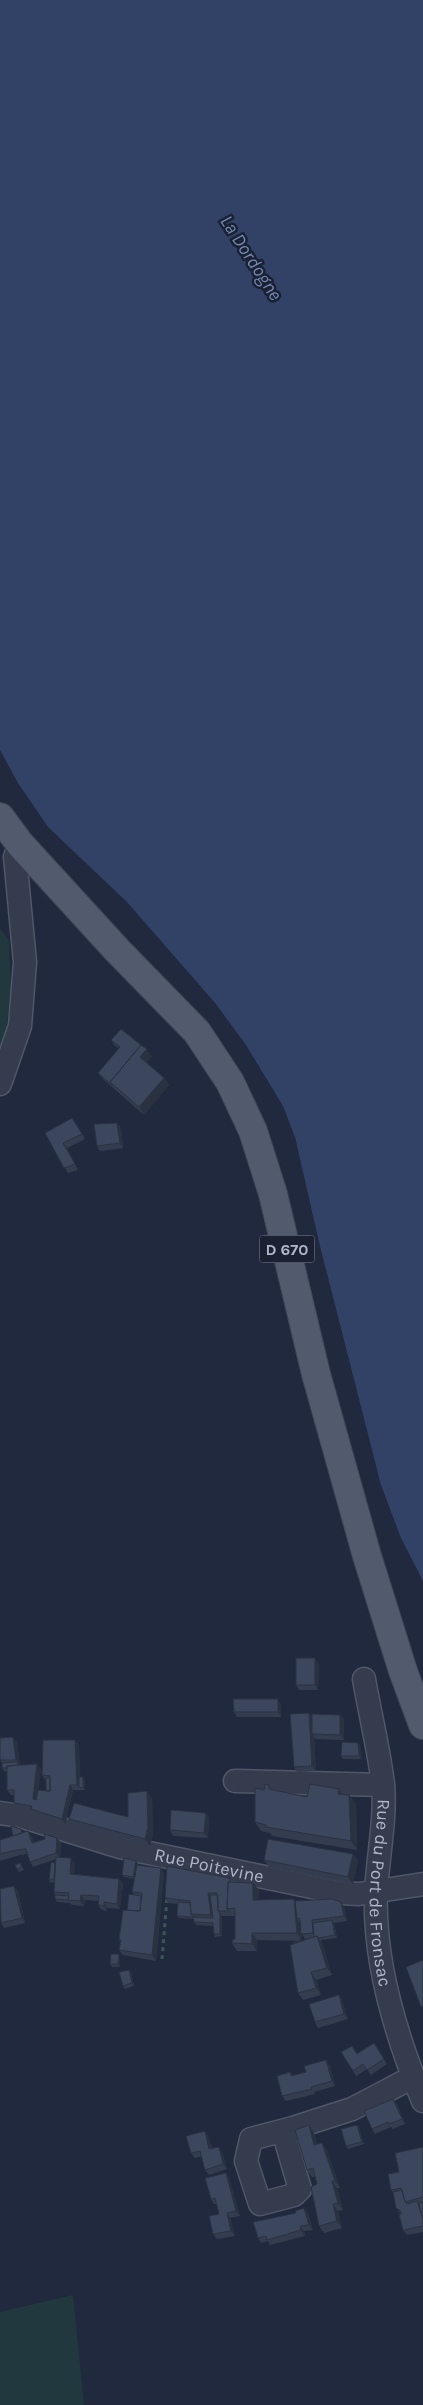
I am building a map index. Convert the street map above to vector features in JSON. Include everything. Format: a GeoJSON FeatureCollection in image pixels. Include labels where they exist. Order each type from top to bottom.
{"type":"FeatureCollection","features":[{"type":"Feature","properties":{"kind":"main road","name":"D 670"},"geometry":{"type":"LineString","coordinates":[[0,817],[20,844],[117,950],[197,1032],[230,1082],[245,1115],[273,1194],[316,1374],[366,1556],[403,1671],[423,1725]]}},
{"type":"Feature","properties":{"kind":"street"},"geometry":{"type":"LineString","coordinates":[[0,1084],[20,1026],[25,962],[15,856],[20,844]]}},
{"type":"Feature","properties":{"kind":"street","name":"Rue du Port de Fronsac"},"geometry":{"type":"LineString","coordinates":[[364,1680],[383,1785],[376,1892],[377,1936],[387,1990],[413,2077],[423,2101]]}},
{"type":"Feature","properties":{"kind":"street"},"geometry":{"type":"LineString","coordinates":[[235,1781],[383,1785]]}},
{"type":"Feature","properties":{"kind":"street","name":"Rue Poitevine"},"geometry":{"type":"LineString","coordinates":[[0,1813],[20,1816],[128,1849],[341,1893],[359,1894],[423,1884]]}},
{"type":"Feature","properties":{"kind":"street"},"geometry":{"type":"LineString","coordinates":[[293,2128],[352,2109],[413,2077]]}},
{"type":"Feature","properties":{"kind":"path"},"geometry":{"type":"LineString","coordinates":[[162,1959],[167,1894]]}},
{"type":"Feature","properties":{"kind":"shaded area"},"geometry":{"type":"Polygon","coordinates":[[[0,929],[9,941],[11,986],[5,1043],[0,1057],[0,929]]]}},
{"type":"Feature","properties":{"kind":"shaded area"},"geometry":{"type":"Polygon","coordinates":[[[73,2295],[84,2405],[0,2405],[0,2312],[73,2295]]]}},
{"type":"Feature","properties":{"kind":"water","name":"La Dordogne"},"geometry":{"type":"Polygon","coordinates":[[[0,0],[423,0],[423,1581],[401,1538],[381,1485],[320,1246],[295,1137],[283,1106],[246,1045],[216,1004],[127,902],[48,827],[18,783],[0,750],[0,0]]]}},
{"type":"Feature","properties":{"kind":"building"},"geometry":{"type":"Polygon","coordinates":[[[121,1029],[141,1045],[110,1082],[112,1085],[98,1073],[120,1047],[111,1040],[121,1029]]]}},
{"type":"Feature","properties":{"kind":"building"},"geometry":{"type":"Polygon","coordinates":[[[141,1045],[147,1049],[140,1057],[164,1078],[139,1107],[110,1082],[141,1045]]]}},
{"type":"Feature","properties":{"kind":"building"},"geometry":{"type":"Polygon","coordinates":[[[72,1118],[82,1134],[63,1143],[75,1164],[64,1168],[45,1133],[72,1118]]]}},
{"type":"Feature","properties":{"kind":"building"},"geometry":{"type":"Polygon","coordinates":[[[117,1123],[120,1143],[97,1146],[94,1124],[117,1123]]]}},
{"type":"Feature","properties":{"kind":"building"},"geometry":{"type":"Polygon","coordinates":[[[296,1658],[315,1658],[315,1685],[296,1685],[296,1658]]]}},
{"type":"Feature","properties":{"kind":"building"},"geometry":{"type":"Polygon","coordinates":[[[233,1699],[278,1699],[278,1712],[234,1712],[233,1699]]]}},
{"type":"Feature","properties":{"kind":"building"},"geometry":{"type":"Polygon","coordinates":[[[309,1713],[312,1766],[294,1767],[290,1714],[309,1713]]]}},
{"type":"Feature","properties":{"kind":"building"},"geometry":{"type":"Polygon","coordinates":[[[312,1714],[340,1715],[340,1735],[312,1734],[312,1714]]]}},
{"type":"Feature","properties":{"kind":"building"},"geometry":{"type":"Polygon","coordinates":[[[13,1737],[16,1760],[0,1760],[0,1738],[13,1737]]]}},
{"type":"Feature","properties":{"kind":"building"},"geometry":{"type":"Polygon","coordinates":[[[43,1740],[75,1740],[77,1785],[70,1785],[62,1819],[31,1809],[32,1806],[14,1803],[14,1790],[7,1790],[7,1766],[37,1764],[33,1799],[36,1800],[38,1790],[50,1791],[50,1776],[42,1775],[43,1740]]]}},
{"type":"Feature","properties":{"kind":"building"},"geometry":{"type":"Polygon","coordinates":[[[342,1742],[358,1743],[359,1756],[341,1756],[342,1742]]]}},
{"type":"Feature","properties":{"kind":"building"},"geometry":{"type":"Polygon","coordinates":[[[18,1762],[18,1765],[2,1768],[2,1763],[18,1762]]]}},
{"type":"Feature","properties":{"kind":"building"},"geometry":{"type":"Polygon","coordinates":[[[79,1777],[83,1777],[83,1787],[79,1788],[79,1777]]]}},
{"type":"Feature","properties":{"kind":"building"},"geometry":{"type":"Polygon","coordinates":[[[46,1778],[50,1778],[50,1791],[46,1791],[46,1778]]]}},
{"type":"Feature","properties":{"kind":"building"},"geometry":{"type":"Polygon","coordinates":[[[265,1784],[269,1785],[269,1789],[307,1797],[310,1784],[339,1789],[338,1794],[349,1795],[351,1841],[266,1827],[266,1825],[255,1822],[255,1788],[264,1790],[265,1784]]]}},
{"type":"Feature","properties":{"kind":"building"},"geometry":{"type":"Polygon","coordinates":[[[147,1791],[148,1828],[145,1839],[69,1819],[74,1803],[128,1817],[128,1793],[147,1791]]]}},
{"type":"Feature","properties":{"kind":"building"},"geometry":{"type":"Polygon","coordinates":[[[171,1810],[206,1813],[204,1833],[170,1830],[171,1810]]]}},
{"type":"Feature","properties":{"kind":"building"},"geometry":{"type":"Polygon","coordinates":[[[11,1826],[21,1829],[22,1833],[13,1836],[11,1826]]]}},
{"type":"Feature","properties":{"kind":"building"},"geometry":{"type":"Polygon","coordinates":[[[28,1831],[32,1843],[45,1839],[44,1834],[57,1838],[56,1853],[30,1862],[26,1849],[0,1854],[0,1840],[28,1831]]]}},
{"type":"Feature","properties":{"kind":"building"},"geometry":{"type":"Polygon","coordinates":[[[268,1839],[353,1854],[348,1877],[264,1860],[268,1839]]]}},
{"type":"Feature","properties":{"kind":"building"},"geometry":{"type":"Polygon","coordinates":[[[56,1857],[71,1858],[70,1874],[119,1879],[117,1904],[104,1902],[104,1906],[98,1905],[99,1896],[81,1895],[80,1901],[68,1900],[69,1893],[54,1892],[56,1857]]]}},
{"type":"Feature","properties":{"kind":"building"},"geometry":{"type":"Polygon","coordinates":[[[124,1858],[136,1861],[133,1877],[122,1875],[124,1858]]]}},
{"type":"Feature","properties":{"kind":"building"},"geometry":{"type":"Polygon","coordinates":[[[51,1862],[55,1863],[54,1879],[49,1880],[51,1862]]]}},
{"type":"Feature","properties":{"kind":"building"},"geometry":{"type":"Polygon","coordinates":[[[20,1863],[22,1867],[17,1869],[15,1865],[20,1863]]]}},
{"type":"Feature","properties":{"kind":"building"},"geometry":{"type":"Polygon","coordinates":[[[137,1865],[161,1868],[152,1955],[119,1950],[123,1910],[140,1911],[142,1893],[132,1892],[137,1865]]]}},
{"type":"Feature","properties":{"kind":"building"},"geometry":{"type":"Polygon","coordinates":[[[167,1866],[230,1878],[230,1882],[228,1882],[227,1909],[229,1911],[218,1911],[217,1893],[208,1893],[211,1915],[191,1914],[190,1901],[165,1898],[167,1866]]]}},
{"type":"Feature","properties":{"kind":"building"},"geometry":{"type":"Polygon","coordinates":[[[228,1882],[253,1883],[253,1900],[294,1899],[297,1933],[252,1933],[252,1944],[232,1943],[233,1939],[235,1939],[235,1908],[227,1909],[228,1882]]]}},
{"type":"Feature","properties":{"kind":"building"},"geometry":{"type":"Polygon","coordinates":[[[14,1886],[22,1918],[1,1923],[0,1889],[14,1886]]]}},
{"type":"Feature","properties":{"kind":"building"},"geometry":{"type":"Polygon","coordinates":[[[129,1894],[141,1896],[140,1911],[127,1910],[129,1894]]]}},
{"type":"Feature","properties":{"kind":"building"},"geometry":{"type":"Polygon","coordinates":[[[55,1895],[69,1896],[68,1900],[55,1899],[55,1895]]]}},
{"type":"Feature","properties":{"kind":"building"},"geometry":{"type":"Polygon","coordinates":[[[210,1895],[218,1895],[220,1934],[214,1934],[213,1923],[194,1922],[193,1917],[213,1918],[210,1895]]]}},
{"type":"Feature","properties":{"kind":"building"},"geometry":{"type":"Polygon","coordinates":[[[332,1899],[341,1902],[344,1916],[312,1920],[313,1933],[301,1934],[300,1918],[297,1919],[295,1901],[332,1899]]]}},
{"type":"Feature","properties":{"kind":"building"},"geometry":{"type":"Polygon","coordinates":[[[178,1902],[190,1903],[193,1917],[177,1916],[178,1902]]]}},
{"type":"Feature","properties":{"kind":"building"},"geometry":{"type":"Polygon","coordinates":[[[332,1920],[335,1935],[314,1937],[313,1923],[332,1920]]]}},
{"type":"Feature","properties":{"kind":"building"},"geometry":{"type":"Polygon","coordinates":[[[317,1936],[327,1968],[311,1972],[316,1988],[298,1993],[290,1945],[317,1936]]]}},
{"type":"Feature","properties":{"kind":"building"},"geometry":{"type":"Polygon","coordinates":[[[111,1954],[119,1954],[118,1964],[110,1964],[111,1954]]]}},
{"type":"Feature","properties":{"kind":"building"},"geometry":{"type":"Polygon","coordinates":[[[423,1960],[423,2006],[421,2007],[406,1967],[423,1960]]]}},
{"type":"Feature","properties":{"kind":"building"},"geometry":{"type":"Polygon","coordinates":[[[129,1970],[132,1983],[123,1986],[119,1972],[129,1970]]]}},
{"type":"Feature","properties":{"kind":"building"},"geometry":{"type":"Polygon","coordinates":[[[339,1995],[344,2014],[315,2022],[309,2004],[339,1995]]]}},
{"type":"Feature","properties":{"kind":"building"},"geometry":{"type":"Polygon","coordinates":[[[374,2043],[384,2059],[367,2070],[363,2064],[353,2071],[341,2052],[352,2046],[357,2054],[374,2043]]]}},
{"type":"Feature","properties":{"kind":"building"},"geometry":{"type":"Polygon","coordinates":[[[326,2060],[332,2081],[311,2087],[312,2089],[282,2096],[277,2076],[290,2072],[291,2076],[306,2072],[304,2066],[326,2060]]]}},
{"type":"Feature","properties":{"kind":"building"},"geometry":{"type":"Polygon","coordinates":[[[393,2099],[402,2119],[389,2124],[388,2122],[372,2129],[364,2111],[393,2099]]]}},
{"type":"Feature","properties":{"kind":"building"},"geometry":{"type":"Polygon","coordinates":[[[309,2125],[314,2145],[322,2143],[335,2181],[332,2181],[338,2203],[333,2204],[337,2221],[319,2226],[311,2187],[317,2184],[313,2168],[307,2170],[295,2130],[309,2125]]]}},
{"type":"Feature","properties":{"kind":"building"},"geometry":{"type":"Polygon","coordinates":[[[357,2125],[362,2142],[346,2146],[341,2129],[357,2125]]]}},
{"type":"Feature","properties":{"kind":"building"},"geometry":{"type":"Polygon","coordinates":[[[205,2131],[209,2149],[219,2147],[223,2164],[205,2170],[200,2151],[191,2153],[186,2136],[205,2131]]]}},
{"type":"Feature","properties":{"kind":"building"},"geometry":{"type":"Polygon","coordinates":[[[423,2147],[423,2197],[405,2202],[401,2188],[391,2190],[388,2174],[399,2172],[395,2153],[423,2147]]]}},
{"type":"Feature","properties":{"kind":"building"},"geometry":{"type":"Polygon","coordinates":[[[226,2173],[236,2211],[227,2213],[231,2231],[213,2234],[209,2216],[219,2214],[215,2198],[211,2199],[205,2178],[226,2173]]]}},
{"type":"Feature","properties":{"kind":"building"},"geometry":{"type":"Polygon","coordinates":[[[402,2190],[407,2204],[417,2201],[423,2219],[423,2226],[403,2230],[399,2214],[401,2214],[401,2211],[396,2208],[393,2192],[402,2190]]]}},
{"type":"Feature","properties":{"kind":"building"},"geometry":{"type":"Polygon","coordinates":[[[423,2202],[423,2212],[421,2212],[419,2203],[423,2202]]]}},
{"type":"Feature","properties":{"kind":"building"},"geometry":{"type":"Polygon","coordinates":[[[304,2208],[309,2225],[300,2226],[301,2230],[267,2240],[266,2236],[258,2238],[253,2222],[296,2213],[295,2211],[304,2208]]]}}]}
